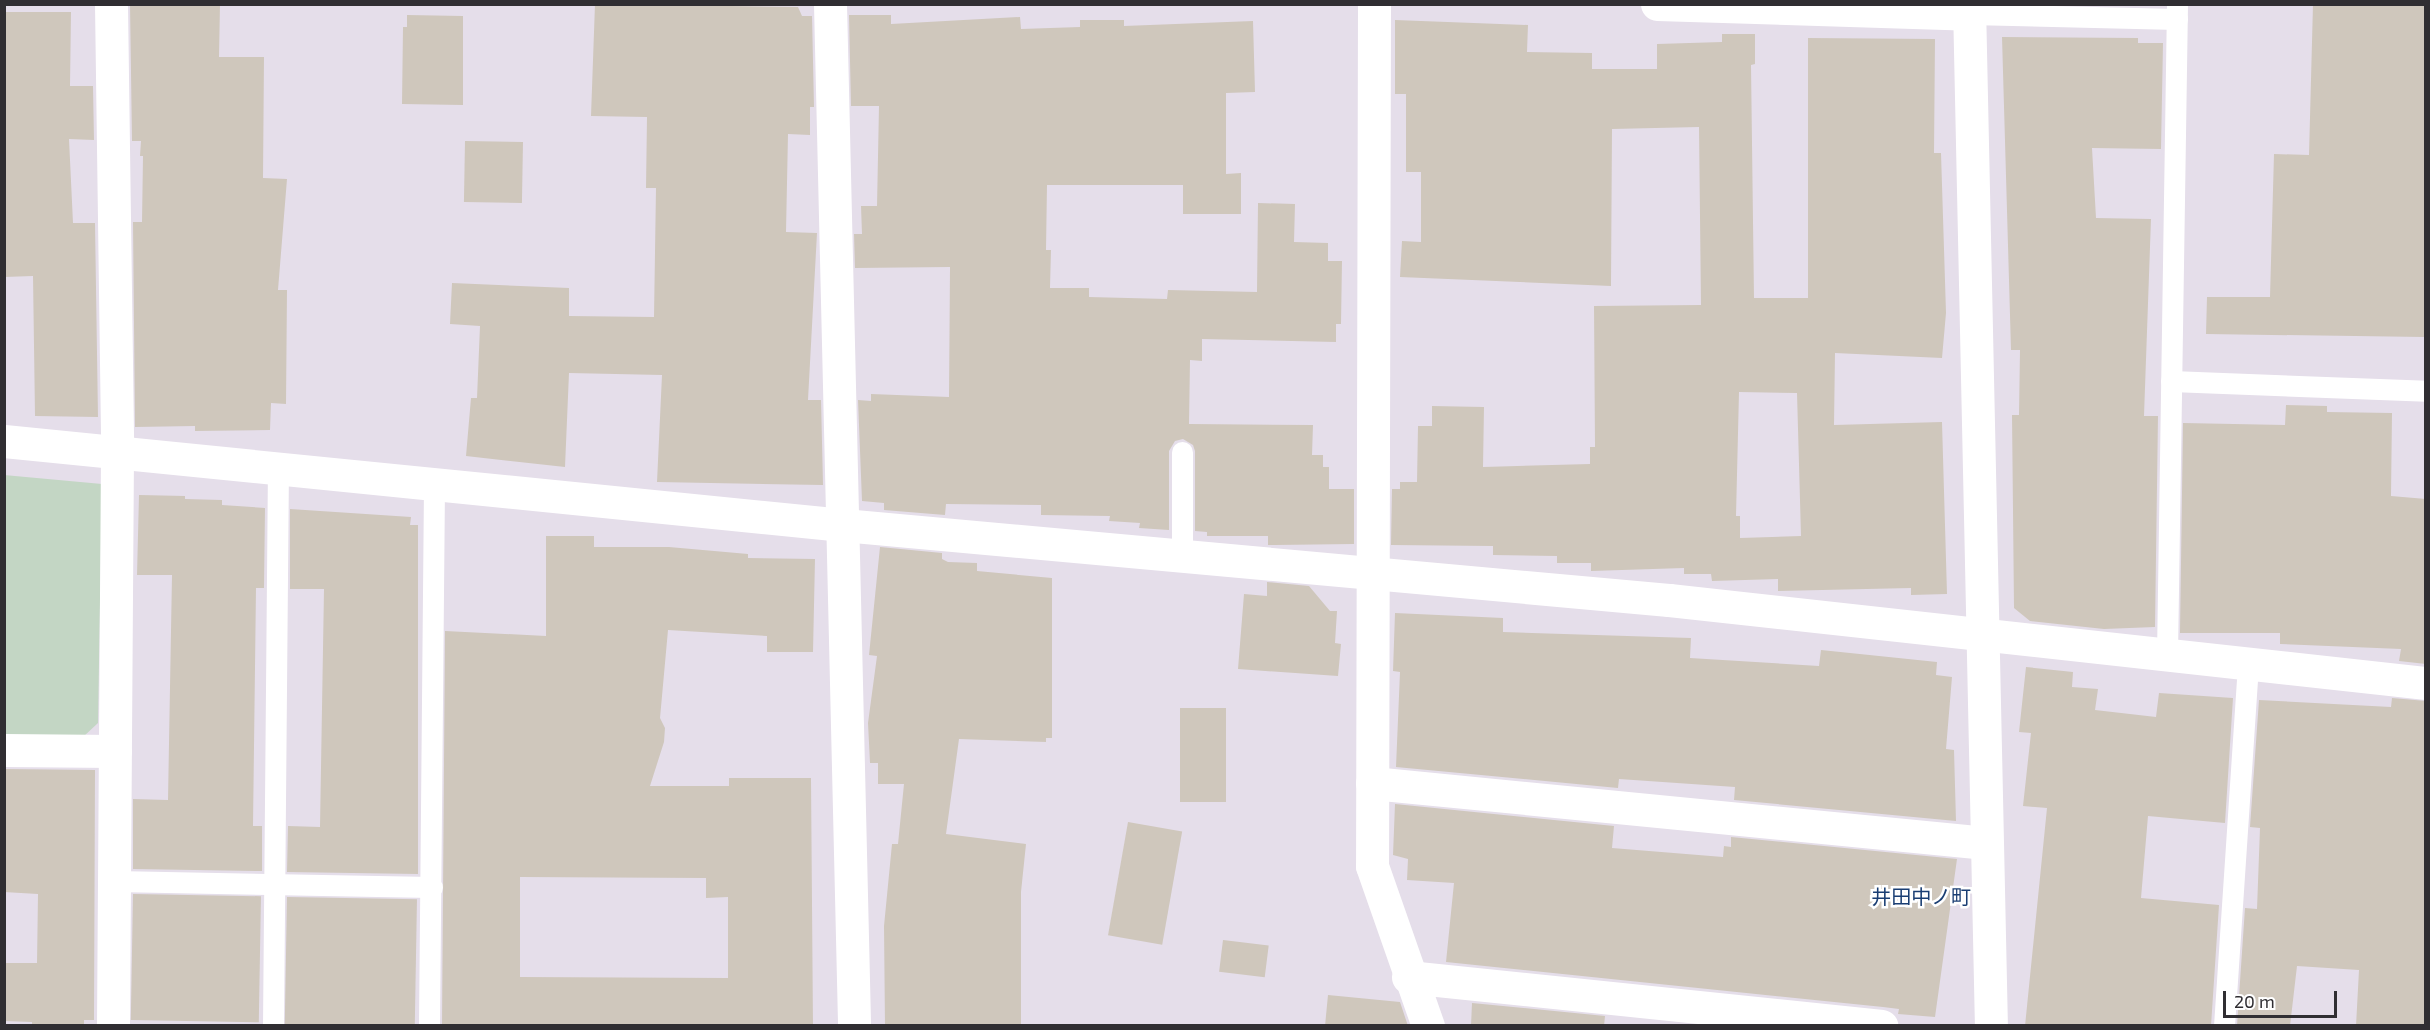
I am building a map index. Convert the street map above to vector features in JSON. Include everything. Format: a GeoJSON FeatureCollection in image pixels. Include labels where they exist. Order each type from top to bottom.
{"type":"FeatureCollection","features":[{"type":"Feature","properties":{"kind":"street"},"geometry":{"type":"LineString","coordinates":[[111,4],[117,453],[113,1026]]}},
{"type":"Feature","properties":{"kind":"street"},"geometry":{"type":"LineString","coordinates":[[830,4],[854,1026]]}},
{"type":"Feature","properties":{"kind":"street"},"geometry":{"type":"LineString","coordinates":[[1374,4],[1372,867],[1408,977],[1428,1026]]}},
{"type":"Feature","properties":{"kind":"street"},"geometry":{"type":"LineString","coordinates":[[1657,4],[1969,9],[1991,1026]]}},
{"type":"Feature","properties":{"kind":"street"},"geometry":{"type":"LineString","coordinates":[[4,441],[843,525],[1371,571],[1984,632],[2248,666],[2426,683]]}},
{"type":"Feature","properties":{"kind":"street"},"geometry":{"type":"LineString","coordinates":[[4,750],[115,751]]}},
{"type":"Feature","properties":{"kind":"street"},"geometry":{"type":"LineString","coordinates":[[1372,783],[1986,843]]}},
{"type":"Feature","properties":{"kind":"street"},"geometry":{"type":"LineString","coordinates":[[1408,977],[1881,1026]]}},
{"type":"Feature","properties":{"kind":"lane"},"geometry":{"type":"LineString","coordinates":[[1969,9],[2177,12],[2168,655]]}},
{"type":"Feature","properties":{"kind":"lane"},"geometry":{"type":"LineString","coordinates":[[2171,381],[2426,391]]}},
{"type":"Feature","properties":{"kind":"lane"},"geometry":{"type":"LineString","coordinates":[[1182,452],[1182,556]]}},
{"type":"Feature","properties":{"kind":"lane"},"geometry":{"type":"LineString","coordinates":[[273,1026],[278,467]]}},
{"type":"Feature","properties":{"kind":"lane"},"geometry":{"type":"LineString","coordinates":[[429,1026],[434,485]]}},
{"type":"Feature","properties":{"kind":"lane"},"geometry":{"type":"LineString","coordinates":[[2224,1026],[2248,666]]}},
{"type":"Feature","properties":{"kind":"lane"},"geometry":{"type":"LineString","coordinates":[[114,881],[275,882],[432,887]]}},
{"type":"Feature","properties":{"kind":"green space"},"geometry":{"type":"Polygon","coordinates":[[[4,475],[102,484],[98,723],[83,737],[5,737],[4,475]]]}},
{"type":"Feature","properties":{"kind":"building"},"geometry":{"type":"Polygon","coordinates":[[[130,4],[220,4],[219,57],[264,57],[263,178],[287,179],[278,290],[287,290],[286,404],[271,403],[270,430],[195,431],[195,426],[135,427],[133,222],[142,222],[143,156],[140,156],[141,141],[132,141],[130,4]]]}},
{"type":"Feature","properties":{"kind":"building"},"geometry":{"type":"Polygon","coordinates":[[[595,4],[798,7],[802,16],[812,16],[814,107],[810,107],[810,135],[788,134],[786,232],[817,233],[808,400],[821,400],[823,485],[657,482],[662,375],[569,373],[565,467],[466,456],[471,398],[477,398],[480,326],[450,324],[452,283],[569,288],[569,316],[654,317],[656,188],[646,188],[647,117],[591,116],[595,4]]]}},
{"type":"Feature","properties":{"kind":"building"},"geometry":{"type":"Polygon","coordinates":[[[2313,4],[2426,4],[2424,337],[2206,334],[2207,297],[2270,297],[2274,154],[2309,155],[2313,4]]]}},
{"type":"Feature","properties":{"kind":"building"},"geometry":{"type":"Polygon","coordinates":[[[4,12],[71,12],[70,86],[93,86],[94,140],[69,139],[73,223],[95,223],[98,417],[35,416],[33,276],[4,277],[4,12]]]}},
{"type":"Feature","properties":{"kind":"building"},"geometry":{"type":"Polygon","coordinates":[[[407,15],[463,16],[463,105],[402,104],[403,27],[407,27],[407,15]]]}},
{"type":"Feature","properties":{"kind":"building"},"geometry":{"type":"Polygon","coordinates":[[[849,15],[891,15],[891,24],[1020,17],[1021,29],[1080,27],[1080,20],[1124,20],[1124,26],[1253,21],[1255,92],[1226,93],[1226,174],[1241,173],[1241,214],[1183,214],[1183,185],[1047,185],[1046,250],[1051,250],[1050,288],[1089,288],[1089,297],[1167,299],[1168,290],[1257,292],[1258,203],[1295,204],[1294,242],[1328,243],[1328,261],[1342,261],[1341,324],[1336,324],[1336,342],[1202,339],[1202,361],[1190,360],[1189,424],[1313,425],[1312,455],[1323,455],[1323,467],[1329,467],[1329,489],[1354,489],[1354,544],[1268,545],[1268,536],[1207,536],[1207,532],[1195,531],[1195,451],[1193,445],[1183,439],[1175,441],[1169,451],[1169,530],[1139,528],[1140,523],[1109,521],[1110,516],[1041,515],[1041,505],[946,504],[945,515],[884,510],[884,503],[862,501],[858,400],[871,401],[871,394],[949,397],[950,267],[855,268],[854,234],[862,234],[861,206],[877,206],[879,106],[851,106],[849,15]]]}},
{"type":"Feature","properties":{"kind":"building"},"geometry":{"type":"Polygon","coordinates":[[[1395,20],[1528,25],[1527,52],[1592,53],[1592,69],[1657,69],[1657,44],[1722,42],[1722,34],[1755,34],[1755,64],[1751,65],[1754,298],[1808,298],[1808,38],[1935,39],[1934,153],[1941,153],[1946,313],[1942,358],[1835,353],[1834,425],[1942,422],[1947,594],[1911,595],[1911,588],[1778,591],[1778,579],[1712,581],[1711,574],[1684,574],[1684,568],[1591,571],[1591,563],[1557,563],[1557,556],[1493,555],[1493,546],[1391,545],[1392,489],[1400,489],[1400,482],[1417,482],[1418,426],[1432,426],[1432,406],[1484,407],[1483,467],[1590,464],[1590,447],[1595,447],[1594,306],[1701,305],[1699,127],[1612,129],[1611,286],[1400,277],[1402,241],[1421,242],[1421,172],[1406,172],[1406,94],[1395,94],[1395,20]],[[1739,392],[1736,516],[1740,516],[1740,538],[1801,536],[1797,393],[1739,392]]]}},
{"type":"Feature","properties":{"kind":"building"},"geometry":{"type":"Polygon","coordinates":[[[2002,37],[2138,38],[2138,43],[2163,43],[2161,149],[2092,148],[2096,218],[2151,219],[2144,416],[2158,416],[2155,627],[2104,629],[2030,621],[2014,608],[2012,415],[2019,415],[2020,350],[2011,350],[2002,37]]]}},
{"type":"Feature","properties":{"kind":"building"},"geometry":{"type":"Polygon","coordinates":[[[465,141],[523,142],[522,203],[464,202],[465,141]]]}},
{"type":"Feature","properties":{"kind":"building"},"geometry":{"type":"Polygon","coordinates":[[[2286,405],[2327,406],[2327,412],[2392,413],[2391,496],[2426,499],[2426,664],[2399,661],[2401,649],[2280,644],[2280,633],[2180,633],[2183,423],[2285,425],[2286,405]]]}},
{"type":"Feature","properties":{"kind":"building"},"geometry":{"type":"Polygon","coordinates":[[[139,495],[185,496],[185,499],[222,500],[222,505],[265,508],[264,588],[256,588],[253,826],[262,826],[262,871],[133,869],[133,799],[168,800],[172,575],[137,575],[139,495]]]}},
{"type":"Feature","properties":{"kind":"building"},"geometry":{"type":"Polygon","coordinates":[[[290,509],[411,517],[410,525],[418,525],[418,874],[287,872],[288,826],[320,827],[324,589],[290,589],[290,509]]]}},
{"type":"Feature","properties":{"kind":"building"},"geometry":{"type":"Polygon","coordinates":[[[546,536],[594,536],[594,547],[669,547],[748,554],[748,558],[815,559],[813,652],[767,652],[767,636],[668,630],[660,718],[665,728],[664,742],[650,786],[729,786],[729,778],[811,778],[813,1026],[442,1026],[445,631],[546,636],[546,536]],[[520,877],[520,977],[728,978],[728,897],[706,898],[706,878],[520,877]]]}},
{"type":"Feature","properties":{"kind":"building"},"geometry":{"type":"Polygon","coordinates":[[[880,547],[942,553],[942,559],[948,562],[977,563],[977,571],[1052,578],[1052,738],[1046,738],[1046,742],[959,739],[946,834],[1026,844],[1021,892],[1021,1026],[885,1026],[884,926],[892,844],[898,844],[904,784],[878,784],[878,763],[870,763],[868,723],[877,656],[869,655],[880,547]]]}},
{"type":"Feature","properties":{"kind":"building"},"geometry":{"type":"Polygon","coordinates":[[[1267,582],[1309,586],[1330,611],[1337,611],[1335,643],[1341,644],[1338,676],[1238,669],[1244,594],[1267,596],[1267,582]]]}},
{"type":"Feature","properties":{"kind":"building"},"geometry":{"type":"Polygon","coordinates":[[[1395,613],[1503,618],[1503,632],[1691,638],[1690,658],[1819,666],[1821,650],[1937,662],[1936,675],[1952,677],[1946,749],[1954,750],[1956,821],[1734,800],[1735,787],[1619,779],[1618,788],[1396,767],[1400,672],[1393,671],[1395,613]]]}},
{"type":"Feature","properties":{"kind":"building"},"geometry":{"type":"Polygon","coordinates":[[[2026,667],[2073,672],[2072,687],[2098,689],[2095,710],[2156,717],[2159,693],[2233,698],[2225,823],[2148,816],[2141,898],[2219,905],[2211,1026],[2025,1026],[2047,808],[2023,806],[2031,733],[2019,732],[2026,667]]]}},
{"type":"Feature","properties":{"kind":"building"},"geometry":{"type":"Polygon","coordinates":[[[2392,698],[2426,701],[2426,1026],[2356,1026],[2359,970],[2297,966],[2290,1026],[2237,1026],[2245,908],[2257,909],[2260,828],[2250,827],[2259,700],[2391,707],[2392,698]]]}},
{"type":"Feature","properties":{"kind":"building"},"geometry":{"type":"Polygon","coordinates":[[[1180,708],[1226,708],[1226,802],[1180,802],[1180,708]]]}},
{"type":"Feature","properties":{"kind":"building"},"geometry":{"type":"Polygon","coordinates":[[[4,769],[95,770],[94,1020],[84,1020],[84,1026],[32,1026],[32,1022],[4,1021],[4,963],[37,963],[38,894],[4,892],[4,769]]]}},
{"type":"Feature","properties":{"kind":"building"},"geometry":{"type":"Polygon","coordinates":[[[1395,804],[1614,826],[1612,848],[1723,857],[1724,846],[1731,847],[1731,837],[1957,859],[1935,1017],[1898,1014],[1899,1009],[1883,1007],[1446,962],[1454,883],[1407,880],[1408,859],[1393,855],[1395,804]]]}},
{"type":"Feature","properties":{"kind":"building"},"geometry":{"type":"Polygon","coordinates":[[[1128,822],[1182,832],[1162,945],[1108,935],[1128,822]]]}},
{"type":"Feature","properties":{"kind":"building"},"geometry":{"type":"Polygon","coordinates":[[[133,894],[261,896],[259,1022],[131,1020],[133,894]]]}},
{"type":"Feature","properties":{"kind":"building"},"geometry":{"type":"Polygon","coordinates":[[[287,897],[417,899],[415,1026],[285,1024],[287,897]]]}},
{"type":"Feature","properties":{"kind":"building"},"geometry":{"type":"Polygon","coordinates":[[[1223,940],[1269,946],[1265,977],[1219,972],[1223,940]]]}},
{"type":"Feature","properties":{"kind":"building"},"geometry":{"type":"Polygon","coordinates":[[[1328,995],[1400,1002],[1408,1026],[1325,1026],[1328,995]]]}},
{"type":"Feature","properties":{"kind":"building"},"geometry":{"type":"Polygon","coordinates":[[[1472,1003],[1605,1016],[1604,1026],[1471,1026],[1472,1003]]]}},
{"type":"Feature","properties":{"kind":"district","name":"井田中ノ町"},"geometry":{"type":"Point","coordinates":[1921,896]}}]}
